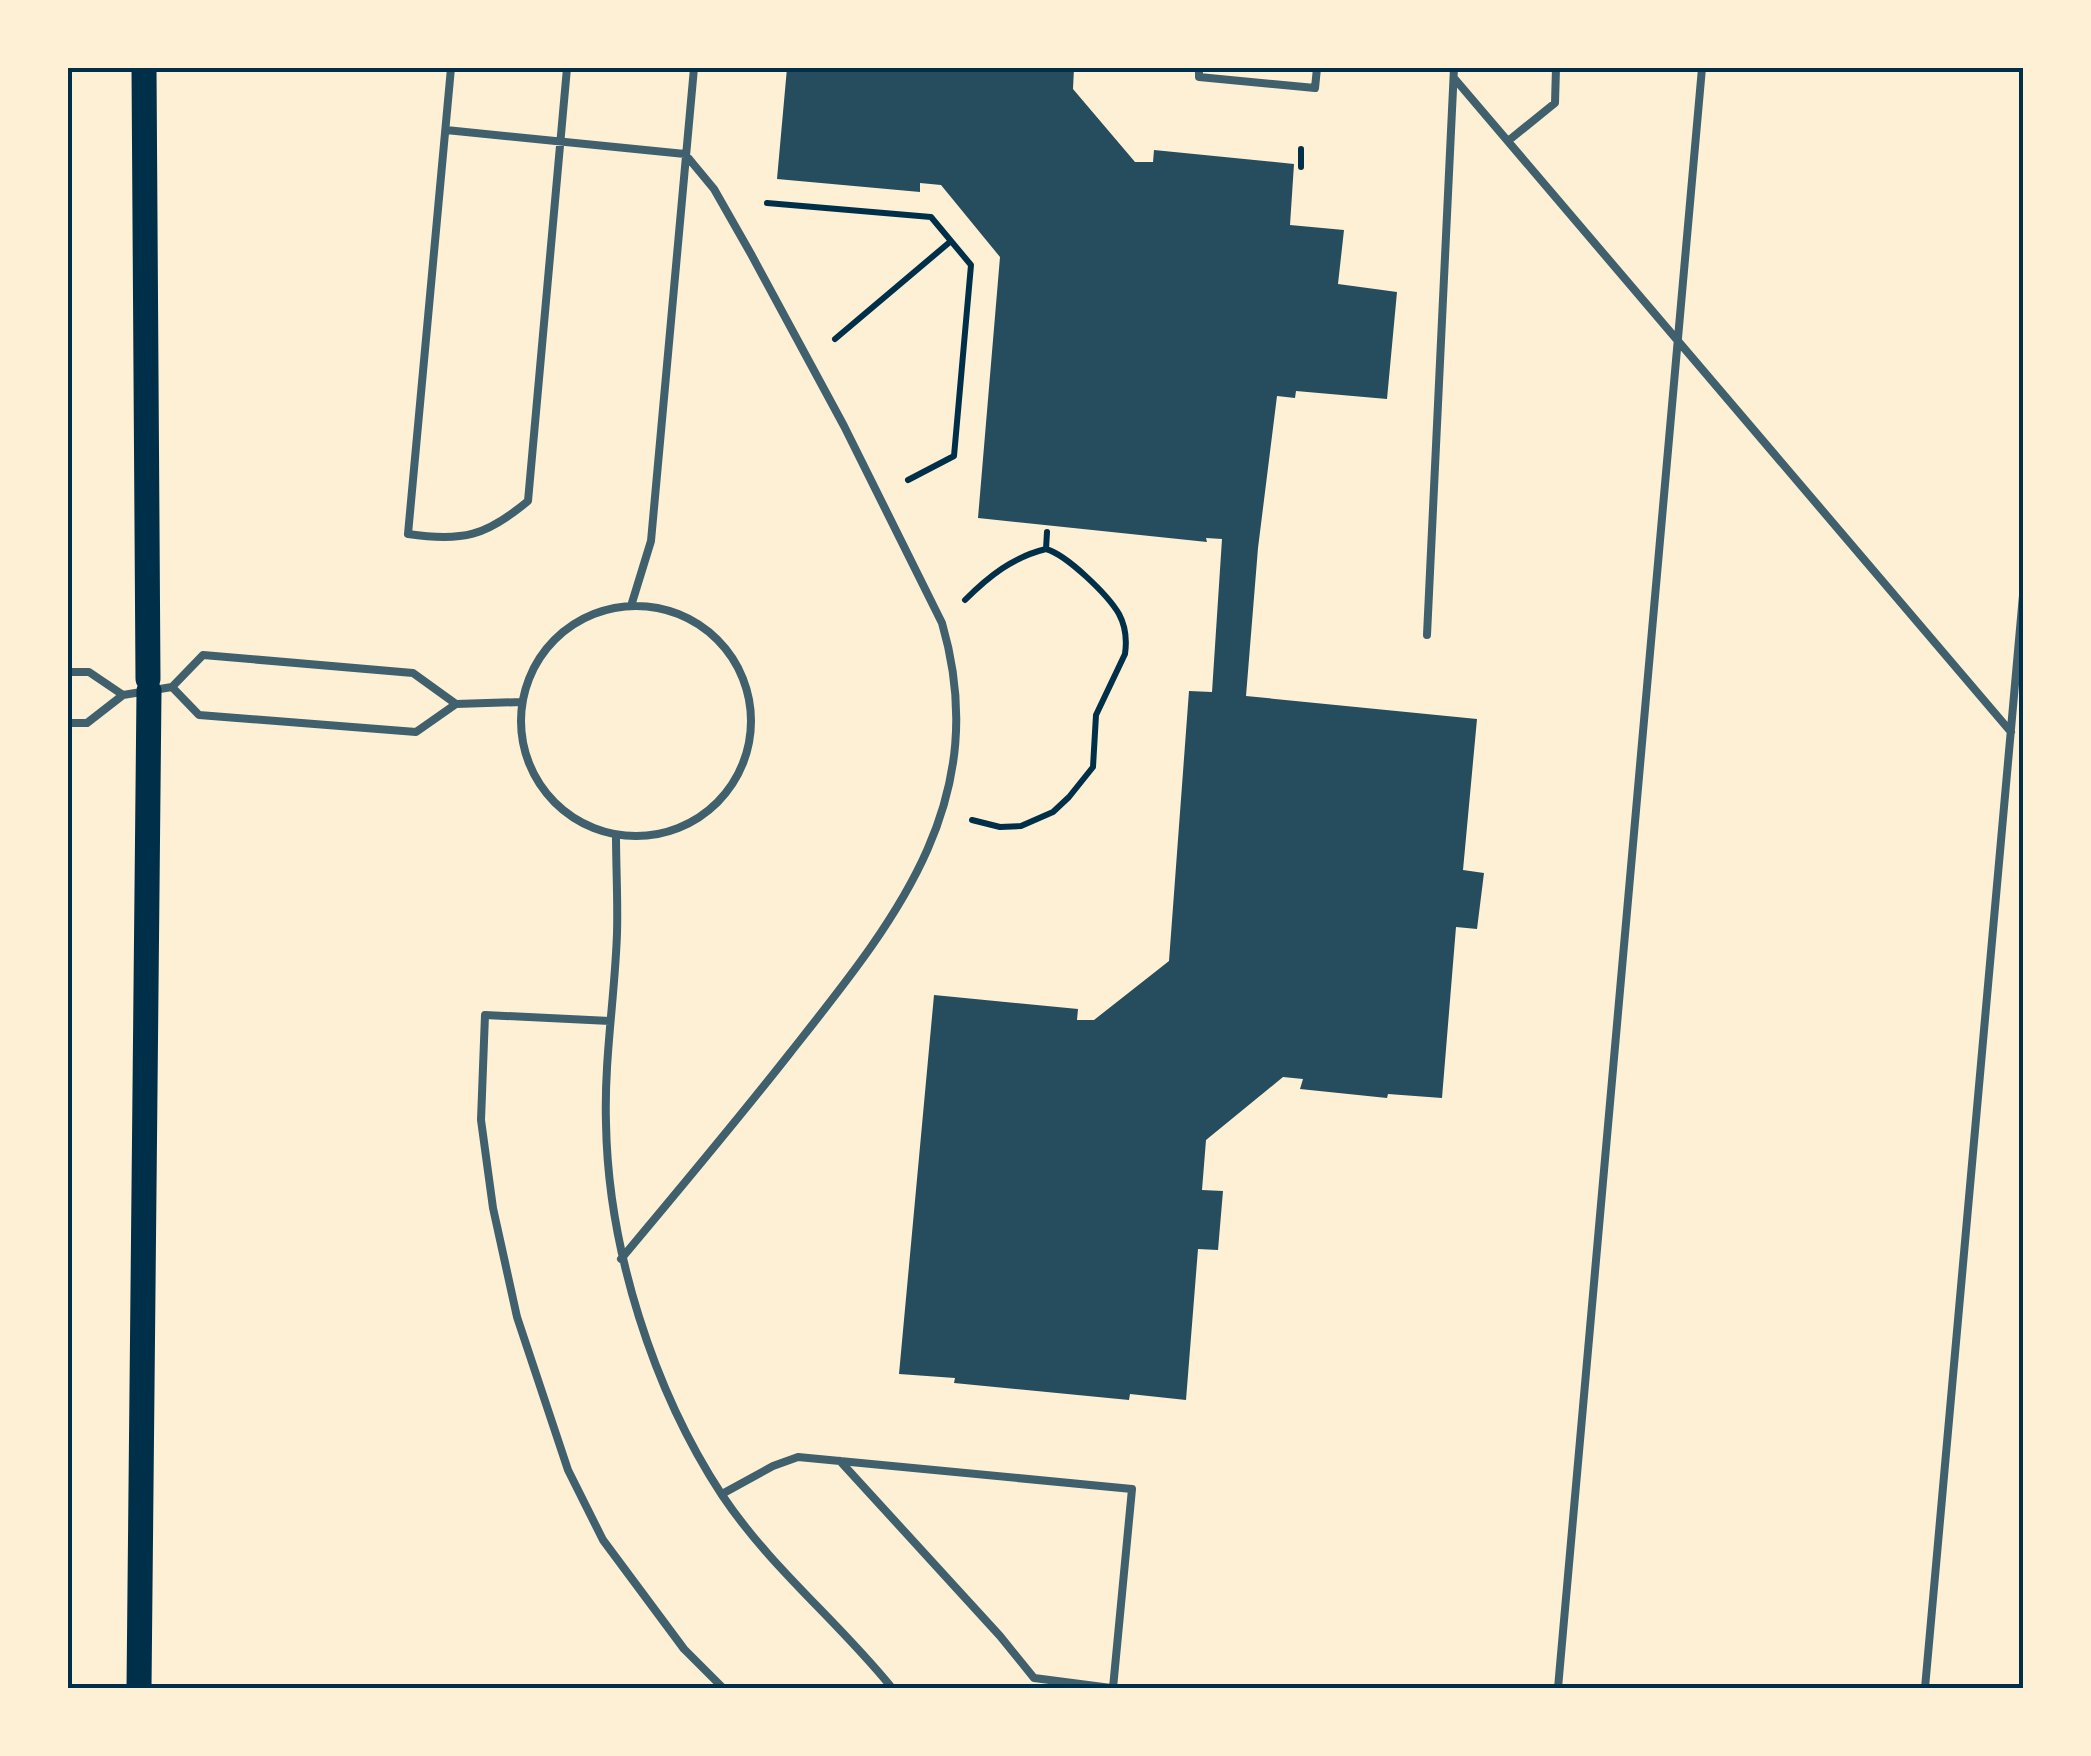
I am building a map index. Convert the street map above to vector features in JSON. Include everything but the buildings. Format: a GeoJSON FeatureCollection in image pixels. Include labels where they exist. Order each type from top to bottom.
{"type":"FeatureCollection","features":[{"type":"Feature","properties":{"kind":"main road"},"geometry":{"type":"LineString","coordinates":[[139,1688],[156,686],[144,68]]}},
{"type":"Feature","properties":{"kind":"lane"},"geometry":{"type":"LineString","coordinates":[[451,68],[408,534],[444,539],[470,536],[502,523],[528,501],[568,68]]}},
{"type":"Feature","properties":{"kind":"lane"},"geometry":{"type":"LineString","coordinates":[[631,606],[651,541],[694,68]]}},
{"type":"Feature","properties":{"kind":"lane"},"geometry":{"type":"LineString","coordinates":[[1200,68],[1198,77],[1315,88],[1317,68]]}},
{"type":"Feature","properties":{"kind":"lane"},"geometry":{"type":"LineString","coordinates":[[1508,141],[1555,103],[1556,68]]}},
{"type":"Feature","properties":{"kind":"lane"},"geometry":{"type":"LineString","coordinates":[[1558,1688],[1702,68]]}},
{"type":"Feature","properties":{"kind":"lane"},"geometry":{"type":"LineString","coordinates":[[1454,73],[2012,732]]}},
{"type":"Feature","properties":{"kind":"lane"},"geometry":{"type":"LineString","coordinates":[[1426,635],[1454,73]]}},
{"type":"Feature","properties":{"kind":"lane"},"geometry":{"type":"LineString","coordinates":[[446,130],[685,154],[714,190],[844,426],[942,622],[952,657],[958,730],[954,764],[944,808],[917,877],[844,986],[734,1126],[621,1259]]}},
{"type":"Feature","properties":{"kind":"lane"},"geometry":{"type":"LineString","coordinates":[[1924,1688],[2024,584]]}},
{"type":"Feature","properties":{"kind":"lane"},"geometry":{"type":"LineString","coordinates":[[631,606],[669,611],[704,628],[731,656],[748,690],[752,729],[743,767],[722,799],[691,824],[654,836],[616,835],[587,826],[562,810],[542,788],[528,761],[521,732],[522,702],[532,672],[549,646],[572,625],[600,611],[631,606]]}},
{"type":"Feature","properties":{"kind":"lane"},"geometry":{"type":"LineString","coordinates":[[68,723],[87,723],[123,695],[156,686],[203,655],[413,673],[456,704]]}},
{"type":"Feature","properties":{"kind":"lane"},"geometry":{"type":"LineString","coordinates":[[68,672],[89,672],[123,695]]}},
{"type":"Feature","properties":{"kind":"lane"},"geometry":{"type":"LineString","coordinates":[[156,686],[199,715],[416,732],[456,704],[522,702]]}},
{"type":"Feature","properties":{"kind":"lane"},"geometry":{"type":"LineString","coordinates":[[616,835],[617,933],[606,1124],[621,1259],[658,1368],[684,1426],[722,1494],[764,1550],[892,1688]]}},
{"type":"Feature","properties":{"kind":"lane"},"geometry":{"type":"LineString","coordinates":[[610,1021],[485,1014],[481,1120],[492,1208],[517,1318],[568,1470],[603,1540],[684,1650],[722,1688]]}},
{"type":"Feature","properties":{"kind":"lane"},"geometry":{"type":"LineString","coordinates":[[722,1494],[798,1457],[1132,1489],[1112,1688],[1034,1678],[840,1462]]}},
{"type":"Feature","properties":{"kind":"path"},"geometry":{"type":"LineString","coordinates":[[1300,149],[1301,167]]}},
{"type":"Feature","properties":{"kind":"path"},"geometry":{"type":"LineString","coordinates":[[766,203],[931,217],[971,264],[954,456],[908,480]]}},
{"type":"Feature","properties":{"kind":"path"},"geometry":{"type":"LineString","coordinates":[[835,339],[952,241]]}},
{"type":"Feature","properties":{"kind":"path"},"geometry":{"type":"LineString","coordinates":[[1046,532],[1046,549]]}},
{"type":"Feature","properties":{"kind":"path"},"geometry":{"type":"LineString","coordinates":[[965,600],[997,570],[1046,549],[1066,559],[1110,602],[1125,629],[1126,654],[1096,716],[1093,767],[1069,797],[1053,812],[1021,826],[1000,827],[972,820]]}}]}
